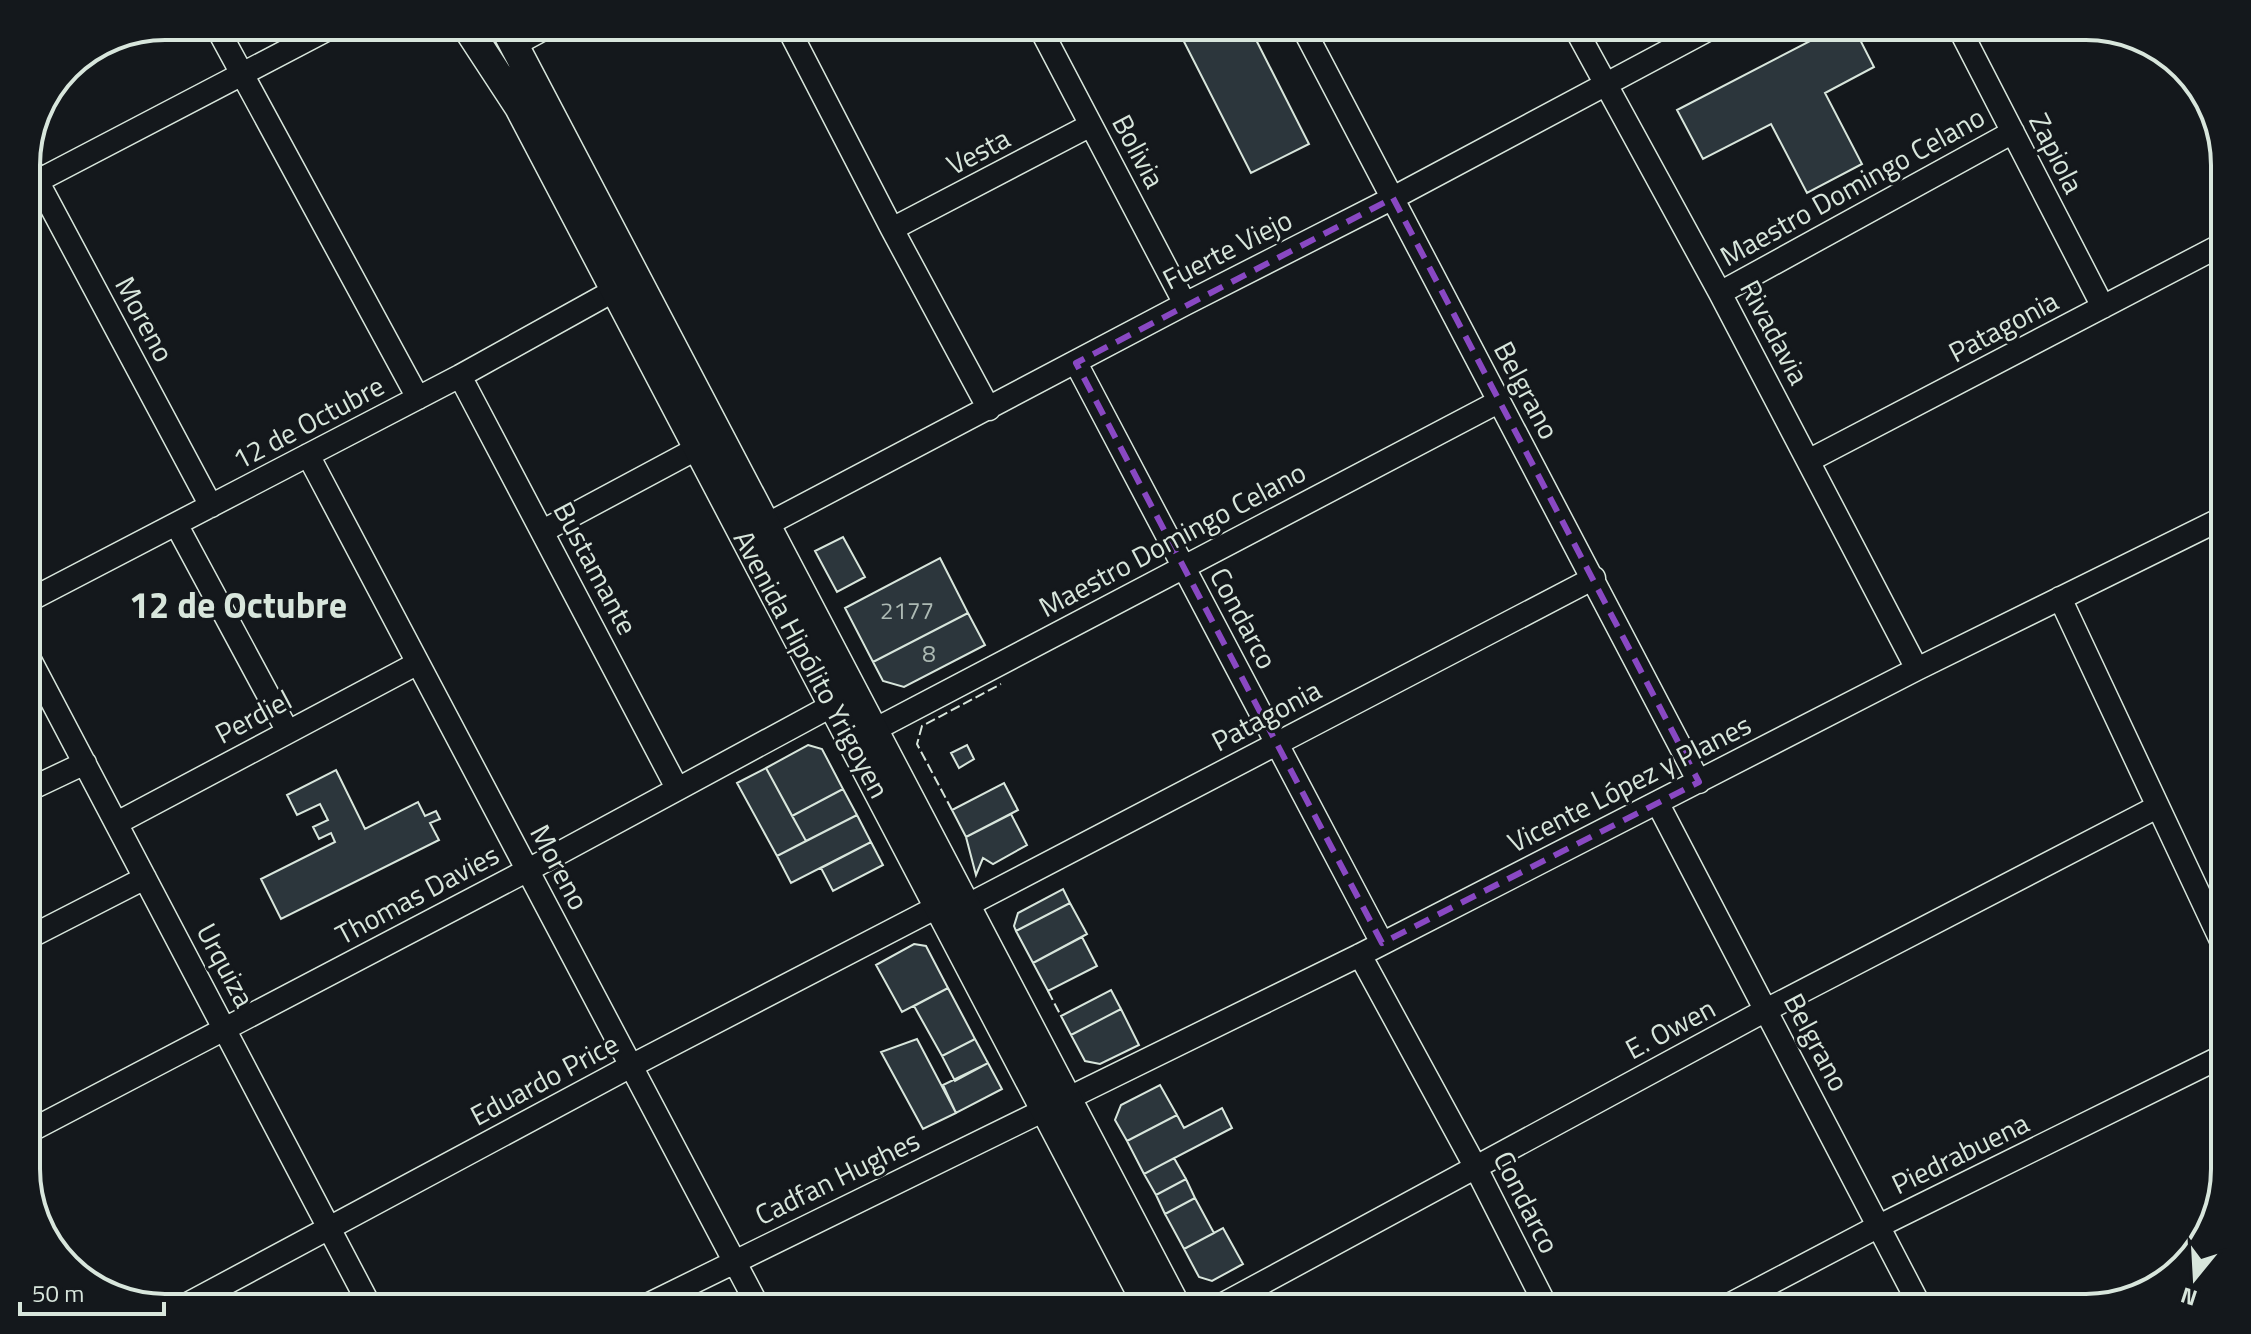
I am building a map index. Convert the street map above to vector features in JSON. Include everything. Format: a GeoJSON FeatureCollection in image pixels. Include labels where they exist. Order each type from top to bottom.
{"type":"FeatureCollection","features":[{"type":"Feature","properties":{"kind":"main road","name":"Avenida Hipólito Yrigoyen"},"geometry":{"type":"LineString","coordinates":[[475,40],[519,107],[833,705],[952,906],[1058,1103],[1169,1294]]}},
{"type":"Feature","properties":{"kind":"main road"},"geometry":{"type":"LineString","coordinates":[[510,40],[519,107]]}},
{"type":"Feature","properties":{"kind":"main road","name":"Avenida Hipólito Yrigoyen"},"geometry":{"type":"LineString","coordinates":[[512,40],[874,730],[952,906]]}},
{"type":"Feature","properties":{"kind":"main road","name":"Avenida Hipólito Yrigoyen"},"geometry":{"type":"LineString","coordinates":[[1058,1103],[1143,1294]]}},
{"type":"Feature","properties":{"kind":"street"},"geometry":{"type":"LineString","coordinates":[[223,40],[418,398]]}},
{"type":"Feature","properties":{"kind":"street"},"geometry":{"type":"LineString","coordinates":[[40,180],[308,40]]}},
{"type":"Feature","properties":{"kind":"street"},"geometry":{"type":"LineString","coordinates":[[794,40],[989,409]]}},
{"type":"Feature","properties":{"kind":"street","name":"Bolivia"},"geometry":{"type":"LineString","coordinates":[[1046,40],[1185,304]]}},
{"type":"Feature","properties":{"kind":"street","name":"Belgrano"},"geometry":{"type":"LineString","coordinates":[[1309,40],[1699,782]]}},
{"type":"Feature","properties":{"kind":"street","name":"Rivadavia"},"geometry":{"type":"LineString","coordinates":[[1582,40],[1720,293],[1917,669]]}},
{"type":"Feature","properties":{"kind":"street","name":"Fuerte Viejo"},"geometry":{"type":"LineString","coordinates":[[766,525],[1393,198],[1688,40]]}},
{"type":"Feature","properties":{"kind":"street","name":"Zapiola"},"geometry":{"type":"LineString","coordinates":[[1965,40],[2103,307]]}},
{"type":"Feature","properties":{"kind":"street","name":"Vesta"},"geometry":{"type":"LineString","coordinates":[[892,229],[1091,125]]}},
{"type":"Feature","properties":{"kind":"street","name":"Maestro Domingo Celano"},"geometry":{"type":"LineString","coordinates":[[1720,293],[2013,132]]}},
{"type":"Feature","properties":{"kind":"street","name":"Moreno"},"geometry":{"type":"LineString","coordinates":[[40,198],[211,506]]}},
{"type":"Feature","properties":{"kind":"street","name":"Patagonia"},"geometry":{"type":"LineString","coordinates":[[1808,461],[2211,250]]}},
{"type":"Feature","properties":{"kind":"street","name":"12 de Octubre"},"geometry":{"type":"LineString","coordinates":[[40,595],[460,376],[615,290]]}},
{"type":"Feature","properties":{"kind":"street","name":"Condarco"},"geometry":{"type":"LineString","coordinates":[[1076,363],[1382,943]]}},
{"type":"Feature","properties":{"kind":"street","name":"Bustamante"},"geometry":{"type":"LineString","coordinates":[[460,376],[677,788]]}},
{"type":"Feature","properties":{"kind":"street","name":"Maestro Domingo Celano"},"geometry":{"type":"LineString","coordinates":[[874,730],[1498,402]]}},
{"type":"Feature","properties":{"kind":"street"},"geometry":{"type":"LineString","coordinates":[[543,531],[698,448]]}},
{"type":"Feature","properties":{"kind":"street","name":"Moreno"},"geometry":{"type":"LineString","coordinates":[[308,455],[752,1294]]}},
{"type":"Feature","properties":{"kind":"street"},"geometry":{"type":"LineString","coordinates":[[176,524],[288,732]]}},
{"type":"Feature","properties":{"kind":"street","name":"Vicente López y Planes"},"geometry":{"type":"LineString","coordinates":[[1058,1103],[1360,955],[1917,669],[2211,524]]}},
{"type":"Feature","properties":{"kind":"street","name":"Patagonia"},"geometry":{"type":"LineString","coordinates":[[952,906],[1594,578]]}},
{"type":"Feature","properties":{"kind":"street"},"geometry":{"type":"LineString","coordinates":[[2060,598],[2211,920]]}},
{"type":"Feature","properties":{"kind":"street","name":"Perdiel"},"geometry":{"type":"LineString","coordinates":[[117,823],[418,663]]}},
{"type":"Feature","properties":{"kind":"street","name":"Urquiza"},"geometry":{"type":"LineString","coordinates":[[40,678],[364,1294]]}},
{"type":"Feature","properties":{"kind":"street","name":"Thomas Davies"},"geometry":{"type":"LineString","coordinates":[[40,1126],[528,870],[833,705]]}},
{"type":"Feature","properties":{"kind":"street"},"geometry":{"type":"LineString","coordinates":[[40,784],[85,763]]}},
{"type":"Feature","properties":{"kind":"street","name":"Belgrano"},"geometry":{"type":"LineString","coordinates":[[1658,804],[1914,1294]]}},
{"type":"Feature","properties":{"kind":"street","name":"E. Owen"},"geometry":{"type":"LineString","coordinates":[[1242,1294],[1766,1010],[2157,807]]}},
{"type":"Feature","properties":{"kind":"street"},"geometry":{"type":"LineString","coordinates":[[40,932],[145,878]]}},
{"type":"Feature","properties":{"kind":"street","name":"Eduardo Price"},"geometry":{"type":"LineString","coordinates":[[206,1294],[631,1066],[952,906]]}},
{"type":"Feature","properties":{"kind":"street","name":"Condarco"},"geometry":{"type":"LineString","coordinates":[[1360,955],[1475,1166],[1540,1294]]}},
{"type":"Feature","properties":{"kind":"street","name":"Piedrabuena"},"geometry":{"type":"LineString","coordinates":[[1750,1294],[1879,1226],[2211,1062]]}},
{"type":"Feature","properties":{"kind":"street","name":"Cadfan Hughes"},"geometry":{"type":"LineString","coordinates":[[668,1294],[1058,1103]]}},
{"type":"Feature","properties":{"kind":"highlighted area"},"geometry":{"type":"Polygon","coordinates":[[[1393,198],[1699,782],[1382,943],[1076,363],[1393,198]]]}},
{"type":"Feature","properties":{"kind":"building"},"geometry":{"type":"Polygon","coordinates":[[[1183,40],[1256,40],[1309,144],[1251,173],[1183,40]]]}},
{"type":"Feature","properties":{"kind":"building"},"geometry":{"type":"Polygon","coordinates":[[[1812,40],[1860,40],[1874,67],[1825,93],[1862,164],[1807,193],[1771,124],[1703,159],[1677,110],[1812,40]]]}},
{"type":"Feature","properties":{"kind":"building"},"geometry":{"type":"Polygon","coordinates":[[[843,537],[865,577],[837,592],[815,551],[843,537]]]}},
{"type":"Feature","properties":{"kind":"building"},"geometry":{"type":"Polygon","coordinates":[[[940,558],[968,613],[873,662],[845,608],[940,558]]]}},
{"type":"Feature","properties":{"kind":"building"},"geometry":{"type":"Polygon","coordinates":[[[968,613],[985,645],[904,687],[883,681],[873,662],[968,613]]]}},
{"type":"Feature","properties":{"kind":"building"},"geometry":{"type":"Polygon","coordinates":[[[808,745],[822,749],[843,789],[792,816],[766,768],[808,745]]]}},
{"type":"Feature","properties":{"kind":"building"},"geometry":{"type":"Polygon","coordinates":[[[967,745],[974,759],[959,768],[951,753],[967,745]]]}},
{"type":"Feature","properties":{"kind":"building"},"geometry":{"type":"Polygon","coordinates":[[[766,768],[806,841],[777,856],[737,783],[766,768]]]}},
{"type":"Feature","properties":{"kind":"building"},"geometry":{"type":"Polygon","coordinates":[[[336,770],[365,829],[418,802],[425,816],[436,811],[440,819],[430,823],[439,840],[281,919],[261,879],[335,842],[331,833],[319,839],[313,827],[328,820],[320,804],[297,815],[287,795],[336,770]]]}},
{"type":"Feature","properties":{"kind":"building"},"geometry":{"type":"Polygon","coordinates":[[[1004,783],[1018,810],[966,837],[952,810],[1004,783]]]}},
{"type":"Feature","properties":{"kind":"building"},"geometry":{"type":"Polygon","coordinates":[[[843,789],[857,815],[806,841],[792,816],[843,789]]]}},
{"type":"Feature","properties":{"kind":"building"},"geometry":{"type":"Polygon","coordinates":[[[1011,814],[1027,845],[993,864],[983,858],[976,875],[966,837],[1011,814]]]}},
{"type":"Feature","properties":{"kind":"building"},"geometry":{"type":"Polygon","coordinates":[[[857,815],[871,842],[791,883],[777,856],[857,815]]]}},
{"type":"Feature","properties":{"kind":"building"},"geometry":{"type":"Polygon","coordinates":[[[871,842],[883,865],[833,891],[821,868],[871,842]]]}},
{"type":"Feature","properties":{"kind":"building"},"geometry":{"type":"Polygon","coordinates":[[[1063,889],[1070,903],[1016,931],[1014,926],[1018,913],[1063,889]]]}},
{"type":"Feature","properties":{"kind":"building"},"geometry":{"type":"Polygon","coordinates":[[[1070,903],[1087,934],[1033,963],[1016,931],[1070,903]]]}},
{"type":"Feature","properties":{"kind":"building"},"geometry":{"type":"Polygon","coordinates":[[[1082,937],[1097,966],[1048,991],[1033,963],[1082,937]]]}},
{"type":"Feature","properties":{"kind":"building"},"geometry":{"type":"Polygon","coordinates":[[[914,944],[926,946],[948,988],[902,1012],[876,965],[914,944]]]}},
{"type":"Feature","properties":{"kind":"building"},"geometry":{"type":"Polygon","coordinates":[[[948,988],[975,1039],[942,1056],[914,1006],[948,988]]]}},
{"type":"Feature","properties":{"kind":"building"},"geometry":{"type":"Polygon","coordinates":[[[1111,990],[1121,1009],[1071,1035],[1061,1016],[1111,990]]]}},
{"type":"Feature","properties":{"kind":"building"},"geometry":{"type":"Polygon","coordinates":[[[1121,1009],[1139,1045],[1100,1064],[1085,1061],[1071,1035],[1121,1009]]]}},
{"type":"Feature","properties":{"kind":"building"},"geometry":{"type":"Polygon","coordinates":[[[917,1039],[956,1113],[923,1129],[881,1052],[917,1039]]]}},
{"type":"Feature","properties":{"kind":"building"},"geometry":{"type":"Polygon","coordinates":[[[975,1039],[988,1063],[955,1081],[942,1056],[975,1039]]]}},
{"type":"Feature","properties":{"kind":"building"},"geometry":{"type":"Polygon","coordinates":[[[988,1063],[1002,1089],[956,1113],[943,1085],[988,1063]]]}},
{"type":"Feature","properties":{"kind":"building"},"geometry":{"type":"Polygon","coordinates":[[[1160,1085],[1177,1115],[1127,1141],[1115,1120],[1121,1105],[1160,1085]]]}},
{"type":"Feature","properties":{"kind":"building"},"geometry":{"type":"Polygon","coordinates":[[[1222,1108],[1232,1128],[1144,1174],[1127,1141],[1177,1115],[1184,1128],[1222,1108]]]}},
{"type":"Feature","properties":{"kind":"building"},"geometry":{"type":"Polygon","coordinates":[[[1174,1158],[1186,1179],[1156,1195],[1144,1174],[1174,1158]]]}},
{"type":"Feature","properties":{"kind":"building"},"geometry":{"type":"Polygon","coordinates":[[[1186,1179],[1195,1198],[1165,1214],[1156,1195],[1186,1179]]]}},
{"type":"Feature","properties":{"kind":"building"},"geometry":{"type":"Polygon","coordinates":[[[1195,1198],[1214,1233],[1184,1249],[1165,1214],[1195,1198]]]}},
{"type":"Feature","properties":{"kind":"building"},"geometry":{"type":"Polygon","coordinates":[[[1223,1228],[1243,1264],[1212,1281],[1199,1277],[1184,1249],[1223,1228]]]}},
{"type":"Feature","properties":{"kind":"fence"},"geometry":{"type":"LineString","coordinates":[[952,810],[917,744],[922,726],[1001,684]]}},
{"type":"Feature","properties":{"kind":"fence"},"geometry":{"type":"LineString","coordinates":[[1048,991],[1061,1016]]}},
{"type":"Feature","properties":{"kind":"district","name":"12 de Octubre"},"geometry":{"type":"Point","coordinates":[238,604]}}]}
